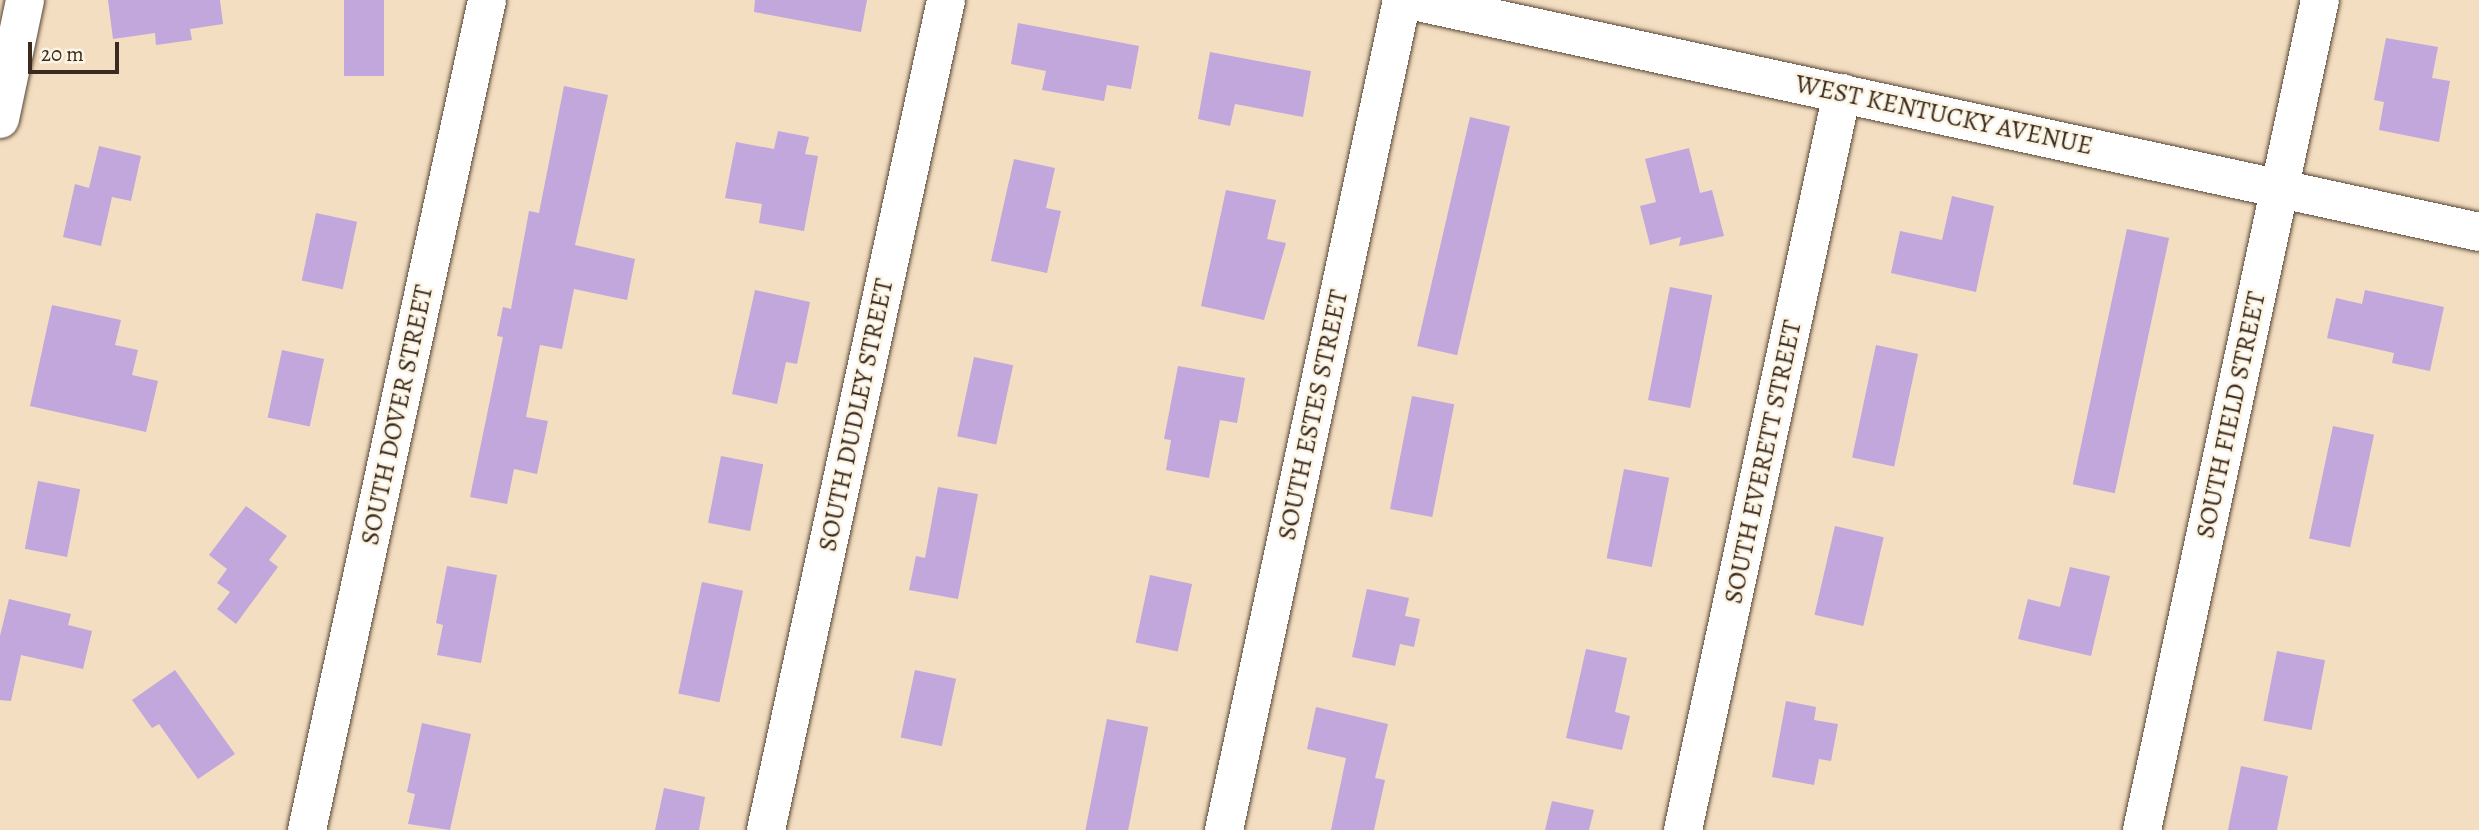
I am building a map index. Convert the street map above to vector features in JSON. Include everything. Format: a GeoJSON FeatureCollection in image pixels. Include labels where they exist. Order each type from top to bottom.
{"type":"FeatureCollection","features":[{"type":"Feature","properties":{"kind":"street"},"geometry":{"type":"LineString","coordinates":[[0,118],[25,0]]}},
{"type":"Feature","properties":{"kind":"street","name":"SOUTH DOVER STREET"},"geometry":{"type":"LineString","coordinates":[[307,830],[487,0]]}},
{"type":"Feature","properties":{"kind":"street","name":"SOUTH DUDLEY STREET"},"geometry":{"type":"LineString","coordinates":[[766,830],[946,0]]}},
{"type":"Feature","properties":{"kind":"street","name":"SOUTH ESTES STREET"},"geometry":{"type":"LineString","coordinates":[[1224,830],[1402,0]]}},
{"type":"Feature","properties":{"kind":"street","name":"WEST KENTUCKY AVENUE"},"geometry":{"type":"LineString","coordinates":[[1409,0],[2479,232]]}},
{"type":"Feature","properties":{"kind":"street","name":"SOUTH FIELD STREET"},"geometry":{"type":"LineString","coordinates":[[2142,830],[2320,0]]}},
{"type":"Feature","properties":{"kind":"street","name":"SOUTH EVERETT STREET"},"geometry":{"type":"LineString","coordinates":[[1683,830],[1842,93]]}},
{"type":"Feature","properties":{"kind":"building"},"geometry":{"type":"Polygon","coordinates":[[[108,0],[220,0],[223,24],[190,29],[192,40],[156,45],[155,33],[113,39],[108,0]]]}},
{"type":"Feature","properties":{"kind":"building"},"geometry":{"type":"Polygon","coordinates":[[[344,0],[384,0],[384,76],[344,76],[344,0]]]}},
{"type":"Feature","properties":{"kind":"building"},"geometry":{"type":"Polygon","coordinates":[[[755,0],[867,0],[861,32],[754,12],[755,0]]]}},
{"type":"Feature","properties":{"kind":"building"},"geometry":{"type":"Polygon","coordinates":[[[1018,23],[1139,46],[1131,89],[1107,85],[1104,101],[1042,90],[1046,71],[1011,64],[1018,23]]]}},
{"type":"Feature","properties":{"kind":"building"},"geometry":{"type":"Polygon","coordinates":[[[2386,38],[2438,47],[2432,78],[2450,81],[2439,142],[2379,130],[2384,102],[2374,100],[2386,38]]]}},
{"type":"Feature","properties":{"kind":"building"},"geometry":{"type":"Polygon","coordinates":[[[1210,52],[1311,71],[1303,117],[1235,104],[1230,126],[1198,119],[1210,52]]]}},
{"type":"Feature","properties":{"kind":"building"},"geometry":{"type":"Polygon","coordinates":[[[564,86],[608,95],[575,245],[635,259],[627,300],[574,289],[562,349],[540,345],[526,417],[548,421],[537,474],[514,469],[507,504],[470,497],[503,337],[497,336],[503,307],[511,309],[529,211],[539,213],[564,86]]]}},
{"type":"Feature","properties":{"kind":"building"},"geometry":{"type":"Polygon","coordinates":[[[1470,117],[1510,126],[1457,355],[1417,346],[1470,117]]]}},
{"type":"Feature","properties":{"kind":"building"},"geometry":{"type":"Polygon","coordinates":[[[778,131],[809,137],[805,154],[818,156],[804,231],[759,223],[762,204],[725,198],[736,142],[774,149],[778,131]]]}},
{"type":"Feature","properties":{"kind":"building"},"geometry":{"type":"Polygon","coordinates":[[[99,146],[141,156],[131,201],[112,197],[101,246],[63,237],[75,184],[89,188],[99,146]]]}},
{"type":"Feature","properties":{"kind":"building"},"geometry":{"type":"Polygon","coordinates":[[[1689,148],[1700,193],[1712,190],[1724,236],[1679,246],[1681,237],[1650,245],[1640,206],[1656,202],[1645,159],[1689,148]]]}},
{"type":"Feature","properties":{"kind":"building"},"geometry":{"type":"Polygon","coordinates":[[[1014,159],[1055,168],[1046,208],[1061,211],[1047,273],[991,261],[1014,159]]]}},
{"type":"Feature","properties":{"kind":"building"},"geometry":{"type":"Polygon","coordinates":[[[1226,190],[1276,200],[1267,239],[1286,243],[1264,320],[1201,306],[1226,190]]]}},
{"type":"Feature","properties":{"kind":"building"},"geometry":{"type":"Polygon","coordinates":[[[1952,196],[1994,206],[1976,292],[1891,273],[1900,231],[1942,240],[1952,196]]]}},
{"type":"Feature","properties":{"kind":"building"},"geometry":{"type":"Polygon","coordinates":[[[316,213],[357,222],[343,289],[302,280],[316,213]]]}},
{"type":"Feature","properties":{"kind":"building"},"geometry":{"type":"Polygon","coordinates":[[[2127,229],[2169,238],[2115,493],[2073,484],[2127,229]]]}},
{"type":"Feature","properties":{"kind":"building"},"geometry":{"type":"Polygon","coordinates":[[[1670,287],[1712,295],[1690,408],[1648,400],[1670,287]]]}},
{"type":"Feature","properties":{"kind":"building"},"geometry":{"type":"Polygon","coordinates":[[[755,290],[810,302],[797,364],[786,362],[777,404],[732,394],[755,290]]]}},
{"type":"Feature","properties":{"kind":"building"},"geometry":{"type":"Polygon","coordinates":[[[2365,290],[2444,307],[2430,371],[2392,363],[2394,353],[2327,338],[2336,298],[2362,304],[2365,290]]]}},
{"type":"Feature","properties":{"kind":"building"},"geometry":{"type":"Polygon","coordinates":[[[52,305],[121,320],[115,345],[138,350],[132,375],[158,381],[146,432],[30,406],[52,305]]]}},
{"type":"Feature","properties":{"kind":"building"},"geometry":{"type":"Polygon","coordinates":[[[1876,345],[1918,354],[1894,466],[1852,457],[1876,345]]]}},
{"type":"Feature","properties":{"kind":"building"},"geometry":{"type":"Polygon","coordinates":[[[282,350],[324,359],[310,426],[268,417],[282,350]]]}},
{"type":"Feature","properties":{"kind":"building"},"geometry":{"type":"Polygon","coordinates":[[[974,357],[1013,365],[996,445],[957,436],[974,357]]]}},
{"type":"Feature","properties":{"kind":"building"},"geometry":{"type":"Polygon","coordinates":[[[1178,366],[1245,378],[1237,423],[1220,420],[1209,478],[1166,470],[1171,440],[1164,439],[1178,366]]]}},
{"type":"Feature","properties":{"kind":"building"},"geometry":{"type":"Polygon","coordinates":[[[1412,396],[1454,404],[1432,517],[1390,509],[1412,396]]]}},
{"type":"Feature","properties":{"kind":"building"},"geometry":{"type":"Polygon","coordinates":[[[2333,426],[2374,435],[2350,547],[2309,538],[2333,426]]]}},
{"type":"Feature","properties":{"kind":"building"},"geometry":{"type":"Polygon","coordinates":[[[721,456],[763,464],[750,531],[708,523],[721,456]]]}},
{"type":"Feature","properties":{"kind":"building"},"geometry":{"type":"Polygon","coordinates":[[[1624,469],[1669,478],[1652,567],[1607,558],[1624,469]]]}},
{"type":"Feature","properties":{"kind":"building"},"geometry":{"type":"Polygon","coordinates":[[[38,481],[80,489],[67,557],[25,549],[38,481]]]}},
{"type":"Feature","properties":{"kind":"building"},"geometry":{"type":"Polygon","coordinates":[[[938,487],[978,494],[958,599],[909,590],[916,556],[925,558],[938,487]]]}},
{"type":"Feature","properties":{"kind":"building"},"geometry":{"type":"Polygon","coordinates":[[[246,506],[287,536],[269,560],[278,567],[236,624],[217,609],[230,592],[217,583],[227,569],[209,555],[246,506]]]}},
{"type":"Feature","properties":{"kind":"building"},"geometry":{"type":"Polygon","coordinates":[[[1835,526],[1884,537],[1863,626],[1815,615],[1835,526]]]}},
{"type":"Feature","properties":{"kind":"building"},"geometry":{"type":"Polygon","coordinates":[[[447,566],[497,575],[481,663],[437,655],[443,625],[436,623],[447,566]]]}},
{"type":"Feature","properties":{"kind":"building"},"geometry":{"type":"Polygon","coordinates":[[[2070,567],[2110,576],[2091,656],[2018,639],[2028,599],[2060,607],[2070,567]]]}},
{"type":"Feature","properties":{"kind":"building"},"geometry":{"type":"Polygon","coordinates":[[[1150,575],[1192,584],[1178,651],[1136,642],[1150,575]]]}},
{"type":"Feature","properties":{"kind":"building"},"geometry":{"type":"Polygon","coordinates":[[[702,582],[743,591],[719,702],[678,694],[702,582]]]}},
{"type":"Feature","properties":{"kind":"building"},"geometry":{"type":"Polygon","coordinates":[[[1367,589],[1409,598],[1405,616],[1420,619],[1414,647],[1400,644],[1395,666],[1352,657],[1367,589]]]}},
{"type":"Feature","properties":{"kind":"building"},"geometry":{"type":"Polygon","coordinates":[[[9,599],[71,614],[68,625],[92,631],[83,669],[21,655],[11,701],[0,700],[0,636],[9,599]]]}},
{"type":"Feature","properties":{"kind":"building"},"geometry":{"type":"Polygon","coordinates":[[[1586,649],[1627,658],[1615,712],[1630,716],[1622,750],[1566,738],[1586,649]]]}},
{"type":"Feature","properties":{"kind":"building"},"geometry":{"type":"Polygon","coordinates":[[[2277,651],[2325,660],[2312,730],[2263,721],[2277,651]]]}},
{"type":"Feature","properties":{"kind":"building"},"geometry":{"type":"Polygon","coordinates":[[[175,670],[235,754],[198,779],[159,724],[152,728],[132,700],[175,670]]]}},
{"type":"Feature","properties":{"kind":"building"},"geometry":{"type":"Polygon","coordinates":[[[915,670],[956,679],[942,746],[901,737],[915,670]]]}},
{"type":"Feature","properties":{"kind":"building"},"geometry":{"type":"Polygon","coordinates":[[[1786,701],[1816,707],[1814,720],[1838,724],[1831,761],[1819,759],[1814,785],[1772,777],[1786,701]]]}},
{"type":"Feature","properties":{"kind":"building"},"geometry":{"type":"Polygon","coordinates":[[[1316,707],[1388,724],[1375,778],[1385,780],[1374,830],[1331,830],[1346,758],[1307,749],[1316,707]]]}},
{"type":"Feature","properties":{"kind":"building"},"geometry":{"type":"Polygon","coordinates":[[[1107,719],[1148,727],[1128,830],[1085,830],[1107,719]]]}},
{"type":"Feature","properties":{"kind":"building"},"geometry":{"type":"Polygon","coordinates":[[[422,723],[471,734],[450,830],[408,824],[415,794],[407,792],[422,723]]]}},
{"type":"Feature","properties":{"kind":"building"},"geometry":{"type":"Polygon","coordinates":[[[2241,766],[2288,776],[2277,830],[2228,830],[2241,766]]]}},
{"type":"Feature","properties":{"kind":"building"},"geometry":{"type":"Polygon","coordinates":[[[664,788],[705,797],[699,830],[655,830],[664,788]]]}},
{"type":"Feature","properties":{"kind":"building"},"geometry":{"type":"Polygon","coordinates":[[[1552,801],[1594,810],[1589,830],[1545,830],[1552,801]]]}}]}
